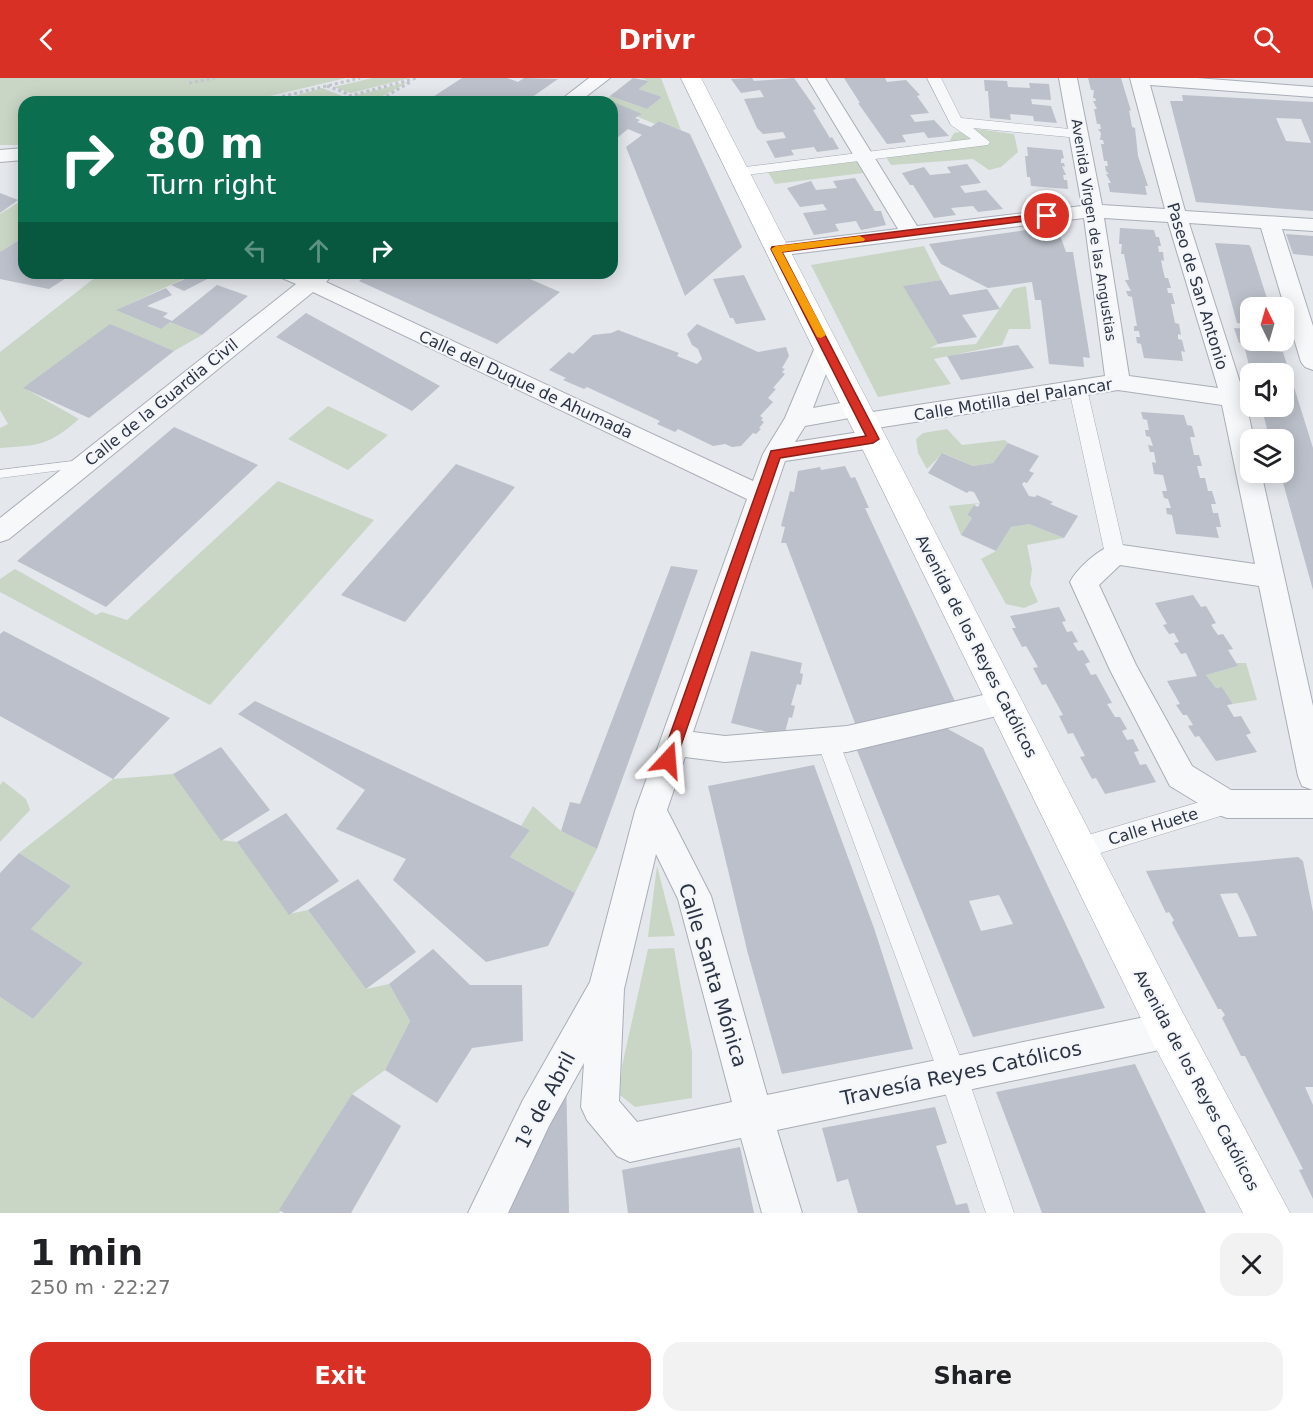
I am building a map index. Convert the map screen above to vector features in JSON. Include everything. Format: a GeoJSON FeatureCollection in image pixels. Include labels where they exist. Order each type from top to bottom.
{"type":"FeatureCollection","features":[{"type":"Feature","properties":{"kind":"main road","name":"Avenida de los Reyes Católicos"},"geometry":{"type":"LineString","coordinates":[[692,78],[737,172],[1169,1030],[1267,1213]]}},
{"type":"Feature","properties":{"kind":"street"},"geometry":{"type":"LineString","coordinates":[[576,96],[601,78]]}},
{"type":"Feature","properties":{"kind":"street"},"geometry":{"type":"LineString","coordinates":[[816,78],[910,232]]}},
{"type":"Feature","properties":{"kind":"street"},"geometry":{"type":"LineString","coordinates":[[737,172],[983,142],[956,122],[934,78]]}},
{"type":"Feature","properties":{"kind":"street","name":"Avenida Virgen de las Angustias"},"geometry":{"type":"LineString","coordinates":[[1068,78],[1093,211],[1118,382]]}},
{"type":"Feature","properties":{"kind":"street"},"geometry":{"type":"LineString","coordinates":[[1139,79],[1278,84],[1313,92]]}},
{"type":"Feature","properties":{"kind":"street","name":"Paseo de San Antonio"},"geometry":{"type":"LineString","coordinates":[[1139,79],[1176,214],[1233,398],[1271,578],[1301,668],[1313,777]]}},
{"type":"Feature","properties":{"kind":"street"},"geometry":{"type":"LineString","coordinates":[[956,122],[1079,134]]}},
{"type":"Feature","properties":{"kind":"street"},"geometry":{"type":"LineString","coordinates":[[0,156],[18,154]]}},
{"type":"Feature","properties":{"kind":"street"},"geometry":{"type":"LineString","coordinates":[[776,249],[1093,211],[1176,214],[1313,225]]}},
{"type":"Feature","properties":{"kind":"street"},"geometry":{"type":"LineString","coordinates":[[1269,222],[1313,362]]}},
{"type":"Feature","properties":{"kind":"street","name":"Calle de la Guardia Civil"},"geometry":{"type":"LineString","coordinates":[[0,532],[304,279]]}},
{"type":"Feature","properties":{"kind":"street","name":"Calle del Duque de Ahumada"},"geometry":{"type":"LineString","coordinates":[[314,279],[761,495]]}},
{"type":"Feature","properties":{"kind":"street"},"geometry":{"type":"LineString","coordinates":[[754,1116],[630,1143],[600,1107],[606,988],[651,811],[674,743],[775,454],[797,419],[826,345]]}},
{"type":"Feature","properties":{"kind":"street","name":"Calle Motilla del Palancar"},"geometry":{"type":"LineString","coordinates":[[865,423],[1118,382],[1233,398]]}},
{"type":"Feature","properties":{"kind":"street"},"geometry":{"type":"LineString","coordinates":[[1078,389],[1115,554]]}},
{"type":"Feature","properties":{"kind":"street"},"geometry":{"type":"LineString","coordinates":[[797,419],[865,423]]}},
{"type":"Feature","properties":{"kind":"street"},"geometry":{"type":"LineString","coordinates":[[775,454],[865,423]]}},
{"type":"Feature","properties":{"kind":"street"},"geometry":{"type":"LineString","coordinates":[[1115,554],[1271,578]]}},
{"type":"Feature","properties":{"kind":"street"},"geometry":{"type":"LineString","coordinates":[[1115,554],[1084,582],[1124,670],[1181,776],[1227,804],[1313,804]]}},
{"type":"Feature","properties":{"kind":"street"},"geometry":{"type":"LineString","coordinates":[[674,743],[725,749],[847,739],[1005,702]]}},
{"type":"Feature","properties":{"kind":"street"},"geometry":{"type":"LineString","coordinates":[[827,739],[953,1075],[1000,1213]]}},
{"type":"Feature","properties":{"kind":"street","name":"Calle Huete"},"geometry":{"type":"LineString","coordinates":[[1078,849],[1227,804]]}},
{"type":"Feature","properties":{"kind":"street","name":"Calle Santa Mónica"},"geometry":{"type":"LineString","coordinates":[[651,811],[694,896],[782,1213]]}},
{"type":"Feature","properties":{"kind":"street","name":"1º de Abril"},"geometry":{"type":"LineString","coordinates":[[488,1213],[536,1113],[606,988]]}},
{"type":"Feature","properties":{"kind":"street","name":"Travesía Reyes Católicos"},"geometry":{"type":"LineString","coordinates":[[754,1116],[1169,1030]]}},
{"type":"Feature","properties":{"kind":"lane"},"geometry":{"type":"LineString","coordinates":[[0,474],[83,464]]}},
{"type":"Feature","properties":{"kind":"path"},"geometry":{"type":"LineString","coordinates":[[189,83],[215,78]]}},
{"type":"Feature","properties":{"kind":"path"},"geometry":{"type":"LineString","coordinates":[[284,96],[360,78]]}},
{"type":"Feature","properties":{"kind":"path"},"geometry":{"type":"LineString","coordinates":[[326,86],[349,96],[417,78]]}},
{"type":"Feature","properties":{"kind":"path"},"geometry":{"type":"LineString","coordinates":[[386,96],[417,78]]}},
{"type":"Feature","properties":{"kind":"green space"},"geometry":{"type":"Polygon","coordinates":[[[0,78],[346,78],[270,96],[18,96],[18,145],[0,145],[0,78]]]}},
{"type":"Feature","properties":{"kind":"green space"},"geometry":{"type":"Polygon","coordinates":[[[372,78],[410,78],[351,93],[334,87],[372,78]]]}},
{"type":"Feature","properties":{"kind":"green space"},"geometry":{"type":"Polygon","coordinates":[[[642,78],[661,78],[681,130],[659,121],[655,124],[638,117],[641,114],[618,105],[618,99],[647,109],[662,97],[639,89],[649,81],[642,78]]]}},
{"type":"Feature","properties":{"kind":"green space"},"geometry":{"type":"Polygon","coordinates":[[[408,82],[383,96],[353,96],[408,82]]]}},
{"type":"Feature","properties":{"kind":"green space"},"geometry":{"type":"Polygon","coordinates":[[[322,88],[342,96],[295,96],[322,88]]]}},
{"type":"Feature","properties":{"kind":"green space"},"geometry":{"type":"Polygon","coordinates":[[[976,129],[1014,134],[1018,152],[1001,167],[989,170],[973,159],[891,165],[886,157],[945,149],[954,133],[976,129]]]}},
{"type":"Feature","properties":{"kind":"green space"},"geometry":{"type":"Polygon","coordinates":[[[856,161],[863,173],[775,184],[768,172],[856,161]]]}},
{"type":"Feature","properties":{"kind":"green space"},"geometry":{"type":"Polygon","coordinates":[[[18,203],[18,241],[0,252],[0,214],[18,203]]]}},
{"type":"Feature","properties":{"kind":"green space"},"geometry":{"type":"Polygon","coordinates":[[[924,246],[941,280],[904,286],[938,344],[930,348],[976,344],[1013,289],[1026,286],[1031,329],[1009,329],[1002,345],[934,359],[951,384],[878,397],[811,265],[924,246]]]}},
{"type":"Feature","properties":{"kind":"green space"},"geometry":{"type":"Polygon","coordinates":[[[93,279],[183,279],[117,310],[161,329],[170,322],[202,335],[174,351],[110,325],[24,388],[79,419],[43,443],[0,448],[0,428],[8,424],[0,410],[0,352],[93,279]]]}},
{"type":"Feature","properties":{"kind":"green space"},"geometry":{"type":"Polygon","coordinates":[[[328,406],[388,435],[348,470],[288,439],[328,406]]]}},
{"type":"Feature","properties":{"kind":"green space"},"geometry":{"type":"Polygon","coordinates":[[[947,429],[962,445],[1005,440],[1008,443],[993,463],[973,466],[943,453],[927,469],[918,453],[916,439],[923,433],[947,429]]]}},
{"type":"Feature","properties":{"kind":"green space"},"geometry":{"type":"Polygon","coordinates":[[[278,481],[374,520],[210,705],[0,592],[0,579],[15,569],[96,615],[102,612],[127,620],[278,481]]]}},
{"type":"Feature","properties":{"kind":"green space"},"geometry":{"type":"Polygon","coordinates":[[[980,503],[974,505],[967,515],[972,518],[961,535],[949,506],[980,503]]]}},
{"type":"Feature","properties":{"kind":"green space"},"geometry":{"type":"Polygon","coordinates":[[[1029,524],[1064,538],[1027,545],[1032,569],[1030,584],[1038,602],[1024,608],[1006,604],[981,559],[996,551],[1011,527],[1029,524]]]}},
{"type":"Feature","properties":{"kind":"green space"},"geometry":{"type":"Polygon","coordinates":[[[1236,663],[1246,663],[1257,700],[1233,704],[1222,687],[1216,688],[1206,675],[1238,666],[1236,663]]]}},
{"type":"Feature","properties":{"kind":"green space"},"geometry":{"type":"Polygon","coordinates":[[[173,774],[221,840],[237,842],[289,914],[308,910],[366,989],[389,984],[410,1021],[385,1070],[352,1094],[279,1213],[0,1213],[0,997],[33,1019],[83,963],[31,929],[71,886],[19,853],[113,779],[173,774]]]}},
{"type":"Feature","properties":{"kind":"green space"},"geometry":{"type":"Polygon","coordinates":[[[3,781],[26,799],[30,810],[0,842],[0,785],[3,781]]]}},
{"type":"Feature","properties":{"kind":"green space"},"geometry":{"type":"Polygon","coordinates":[[[533,806],[561,831],[597,849],[575,893],[510,857],[530,830],[521,826],[533,806]]]}},
{"type":"Feature","properties":{"kind":"green space"},"geometry":{"type":"Polygon","coordinates":[[[657,866],[675,936],[648,937],[657,866]]]}},
{"type":"Feature","properties":{"kind":"green space"},"geometry":{"type":"Polygon","coordinates":[[[674,948],[692,1052],[692,1098],[635,1107],[620,1095],[622,1066],[648,949],[674,948]]]}},
{"type":"Feature","properties":{"kind":"building"},"geometry":{"type":"Polygon","coordinates":[[[462,78],[507,78],[518,82],[524,78],[558,79],[534,96],[434,96],[462,78]]]}},
{"type":"Feature","properties":{"kind":"building"},"geometry":{"type":"Polygon","coordinates":[[[633,78],[649,81],[639,89],[662,97],[647,109],[618,99],[618,96],[610,96],[633,78]]]}},
{"type":"Feature","properties":{"kind":"building"},"geometry":{"type":"Polygon","coordinates":[[[752,78],[754,81],[794,78],[816,109],[813,110],[839,149],[817,152],[814,147],[791,150],[794,155],[775,158],[766,141],[786,138],[783,132],[763,134],[757,128],[744,99],[764,97],[760,90],[741,93],[731,79],[752,78]]]}},
{"type":"Feature","properties":{"kind":"building"},"geometry":{"type":"Polygon","coordinates":[[[844,78],[885,78],[887,82],[906,80],[920,95],[917,96],[929,113],[910,115],[915,122],[934,120],[949,136],[928,138],[924,132],[902,135],[906,142],[887,144],[858,103],[860,103],[844,78]]]}},
{"type":"Feature","properties":{"kind":"building"},"geometry":{"type":"Polygon","coordinates":[[[1088,78],[1121,78],[1131,111],[1129,110],[1132,127],[1135,128],[1138,156],[1148,186],[1145,186],[1147,195],[1110,192],[1108,183],[1111,183],[1105,166],[1108,166],[1107,161],[1104,161],[1101,144],[1104,144],[1103,140],[1100,140],[1101,133],[1098,129],[1101,129],[1100,124],[1097,124],[1094,109],[1097,109],[1093,101],[1096,101],[1093,98],[1094,90],[1091,90],[1088,78]]]}},
{"type":"Feature","properties":{"kind":"building"},"geometry":{"type":"Polygon","coordinates":[[[984,80],[1007,81],[1008,87],[1030,88],[1029,83],[1049,84],[1051,100],[1031,99],[1032,104],[1051,106],[1057,123],[1034,121],[1033,116],[1010,114],[1011,120],[990,118],[988,91],[985,91],[984,80]]]}},
{"type":"Feature","properties":{"kind":"building"},"geometry":{"type":"Polygon","coordinates":[[[1182,95],[1313,102],[1313,211],[1196,202],[1170,101],[1183,101],[1182,95]],[[1276,118],[1286,141],[1311,143],[1301,119],[1276,118]]]}},
{"type":"Feature","properties":{"kind":"building"},"geometry":{"type":"Polygon","coordinates":[[[618,104],[642,114],[635,118],[640,120],[637,122],[651,127],[659,121],[690,134],[742,247],[685,296],[626,147],[642,135],[628,129],[618,137],[618,104]]]}},
{"type":"Feature","properties":{"kind":"building"},"geometry":{"type":"Polygon","coordinates":[[[1027,147],[1062,150],[1064,158],[1061,159],[1061,163],[1064,163],[1065,167],[1062,166],[1066,175],[1063,175],[1064,180],[1067,180],[1068,189],[1031,186],[1030,177],[1027,177],[1025,156],[1028,156],[1027,147]]]}},
{"type":"Feature","properties":{"kind":"building"},"geometry":{"type":"Polygon","coordinates":[[[967,164],[981,183],[960,186],[965,193],[986,190],[1003,209],[978,212],[973,206],[951,208],[956,215],[934,218],[913,185],[910,185],[902,173],[924,167],[930,175],[951,173],[947,167],[967,164]]]}},
{"type":"Feature","properties":{"kind":"building"},"geometry":{"type":"Polygon","coordinates":[[[855,178],[875,211],[881,211],[886,225],[861,230],[856,221],[835,224],[839,231],[814,235],[803,213],[827,210],[823,204],[800,207],[787,188],[811,181],[816,190],[837,188],[833,181],[855,178]]]}},
{"type":"Feature","properties":{"kind":"building"},"geometry":{"type":"Polygon","coordinates":[[[0,193],[18,200],[0,213],[0,193]]]}},
{"type":"Feature","properties":{"kind":"building"},"geometry":{"type":"Polygon","coordinates":[[[1041,228],[1060,235],[1066,252],[1073,252],[1090,358],[1083,357],[1084,367],[1049,364],[1041,300],[1035,300],[1032,282],[988,288],[941,264],[929,244],[1041,228]]]}},
{"type":"Feature","properties":{"kind":"building"},"geometry":{"type":"Polygon","coordinates":[[[1120,228],[1154,230],[1156,237],[1159,237],[1161,246],[1158,246],[1159,252],[1163,252],[1164,261],[1161,260],[1163,270],[1171,288],[1167,288],[1168,293],[1172,293],[1175,304],[1171,304],[1175,323],[1179,324],[1181,335],[1178,334],[1178,339],[1182,340],[1185,352],[1181,351],[1183,361],[1144,358],[1141,344],[1137,343],[1136,337],[1140,337],[1139,331],[1134,331],[1134,326],[1137,326],[1132,297],[1128,296],[1126,291],[1131,291],[1125,280],[1129,280],[1124,254],[1121,254],[1122,244],[1119,244],[1120,228]]]}},
{"type":"Feature","properties":{"kind":"building"},"geometry":{"type":"Polygon","coordinates":[[[1286,234],[1313,236],[1313,256],[1293,254],[1286,234]]]}},
{"type":"Feature","properties":{"kind":"building"},"geometry":{"type":"Polygon","coordinates":[[[18,241],[18,279],[65,279],[49,289],[0,279],[0,252],[18,241]]]}},
{"type":"Feature","properties":{"kind":"building"},"geometry":{"type":"Polygon","coordinates":[[[1215,243],[1249,245],[1267,297],[1240,297],[1240,323],[1237,323],[1215,243]]]}},
{"type":"Feature","properties":{"kind":"building"},"geometry":{"type":"Polygon","coordinates":[[[744,275],[766,320],[736,324],[733,318],[730,318],[713,279],[744,275]]]}},
{"type":"Feature","properties":{"kind":"building"},"geometry":{"type":"Polygon","coordinates":[[[185,279],[207,279],[184,291],[171,285],[185,279]]]}},
{"type":"Feature","properties":{"kind":"building"},"geometry":{"type":"Polygon","coordinates":[[[362,279],[530,279],[560,292],[497,344],[359,281],[362,279]]]}},
{"type":"Feature","properties":{"kind":"building"},"geometry":{"type":"Polygon","coordinates":[[[941,280],[950,295],[987,289],[1000,309],[962,315],[977,337],[938,344],[903,286],[941,280]]]}},
{"type":"Feature","properties":{"kind":"building"},"geometry":{"type":"Polygon","coordinates":[[[217,285],[248,296],[202,335],[170,322],[161,329],[116,310],[166,288],[172,295],[147,306],[168,313],[163,317],[172,321],[217,285]]]}},
{"type":"Feature","properties":{"kind":"building"},"geometry":{"type":"Polygon","coordinates":[[[306,313],[440,386],[412,411],[276,337],[306,313]]]}},
{"type":"Feature","properties":{"kind":"building"},"geometry":{"type":"Polygon","coordinates":[[[110,324],[174,351],[89,418],[23,388],[110,324]]]}},
{"type":"Feature","properties":{"kind":"building"},"geometry":{"type":"Polygon","coordinates":[[[697,324],[758,352],[786,347],[789,356],[782,368],[785,369],[782,372],[785,374],[768,398],[773,402],[760,416],[764,422],[759,428],[761,429],[756,434],[753,433],[741,446],[732,447],[725,444],[713,446],[678,429],[675,432],[657,424],[660,421],[587,387],[584,389],[563,380],[566,378],[549,370],[569,352],[573,354],[593,335],[618,330],[679,353],[677,356],[697,364],[702,359],[687,334],[697,324]]]}},
{"type":"Feature","properties":{"kind":"building"},"geometry":{"type":"Polygon","coordinates":[[[1234,328],[1240,328],[1239,343],[1234,328]]]}},
{"type":"Feature","properties":{"kind":"building"},"geometry":{"type":"Polygon","coordinates":[[[1018,345],[1034,368],[961,380],[947,356],[1018,345]]]}},
{"type":"Feature","properties":{"kind":"building"},"geometry":{"type":"Polygon","coordinates":[[[1245,351],[1283,352],[1286,363],[1248,363],[1245,351]]]}},
{"type":"Feature","properties":{"kind":"building"},"geometry":{"type":"Polygon","coordinates":[[[1294,387],[1313,448],[1313,590],[1283,483],[1294,483],[1294,429],[1267,429],[1264,417],[1294,417],[1294,387]]]}},
{"type":"Feature","properties":{"kind":"building"},"geometry":{"type":"Polygon","coordinates":[[[1141,412],[1184,415],[1187,425],[1192,426],[1195,437],[1190,437],[1194,455],[1199,455],[1202,466],[1197,466],[1200,478],[1205,478],[1208,491],[1212,491],[1216,504],[1211,504],[1213,513],[1218,513],[1221,527],[1216,527],[1219,538],[1176,534],[1172,515],[1167,514],[1166,508],[1171,508],[1162,491],[1167,491],[1163,475],[1154,474],[1152,462],[1156,463],[1154,452],[1150,452],[1148,445],[1153,446],[1150,437],[1146,436],[1145,430],[1149,430],[1147,420],[1143,419],[1141,412]]]}},
{"type":"Feature","properties":{"kind":"building"},"geometry":{"type":"Polygon","coordinates":[[[174,427],[258,465],[106,607],[17,561],[174,427]]]}},
{"type":"Feature","properties":{"kind":"building"},"geometry":{"type":"Polygon","coordinates":[[[1008,443],[1039,456],[1029,471],[1034,473],[1027,483],[1022,484],[1029,496],[1037,495],[1053,502],[1050,504],[1078,516],[1064,538],[1029,524],[1011,527],[996,551],[961,535],[972,518],[967,515],[974,505],[978,507],[980,503],[974,492],[967,493],[928,473],[942,453],[973,466],[993,463],[1008,443]]]}},
{"type":"Feature","properties":{"kind":"building"},"geometry":{"type":"Polygon","coordinates":[[[456,464],[515,487],[405,622],[341,595],[456,464]]]}},
{"type":"Feature","properties":{"kind":"building"},"geometry":{"type":"Polygon","coordinates":[[[845,466],[851,478],[855,477],[869,508],[865,508],[959,710],[858,731],[786,543],[781,543],[785,527],[781,526],[790,491],[794,492],[798,471],[845,466]]]}},
{"type":"Feature","properties":{"kind":"building"},"geometry":{"type":"Polygon","coordinates":[[[671,566],[698,570],[597,849],[561,831],[570,802],[580,804],[671,566]]]}},
{"type":"Feature","properties":{"kind":"building"},"geometry":{"type":"Polygon","coordinates":[[[1193,595],[1201,607],[1206,606],[1216,623],[1211,625],[1218,635],[1223,634],[1233,649],[1228,650],[1238,666],[1206,675],[1216,688],[1222,687],[1233,704],[1227,705],[1234,717],[1241,716],[1251,733],[1246,735],[1257,752],[1216,761],[1199,736],[1195,737],[1188,726],[1193,725],[1187,715],[1183,715],[1176,705],[1180,704],[1167,681],[1197,676],[1186,653],[1181,654],[1174,643],[1179,642],[1174,633],[1169,634],[1163,625],[1167,624],[1155,603],[1193,595]]]}},
{"type":"Feature","properties":{"kind":"building"},"geometry":{"type":"Polygon","coordinates":[[[1059,607],[1066,621],[1062,622],[1067,632],[1072,631],[1078,642],[1073,643],[1078,651],[1083,650],[1090,662],[1085,664],[1091,675],[1096,674],[1112,703],[1107,704],[1115,717],[1120,717],[1127,729],[1122,731],[1127,740],[1133,739],[1139,751],[1134,752],[1140,765],[1146,764],[1156,782],[1105,794],[1096,778],[1092,779],[1080,757],[1085,756],[1073,733],[1068,734],[1059,716],[1063,715],[1046,684],[1042,685],[1033,668],[1038,667],[1026,646],[1022,647],[1012,628],[1016,628],[1010,616],[1059,607]]]}},
{"type":"Feature","properties":{"kind":"building"},"geometry":{"type":"Polygon","coordinates":[[[4,631],[170,718],[113,779],[0,716],[0,634],[4,631]]]}},
{"type":"Feature","properties":{"kind":"building"},"geometry":{"type":"Polygon","coordinates":[[[751,651],[802,663],[801,685],[797,684],[791,705],[795,706],[792,718],[789,717],[784,736],[731,723],[751,651]]]}},
{"type":"Feature","properties":{"kind":"building"},"geometry":{"type":"Polygon","coordinates":[[[255,701],[530,830],[510,857],[575,893],[548,946],[486,962],[393,880],[406,859],[336,829],[365,790],[238,714],[255,701]]]}},
{"type":"Feature","properties":{"kind":"building"},"geometry":{"type":"Polygon","coordinates":[[[946,728],[983,748],[1105,1008],[973,1037],[856,748],[946,728]],[[999,895],[969,901],[981,931],[1013,924],[999,895]]]}},
{"type":"Feature","properties":{"kind":"building"},"geometry":{"type":"Polygon","coordinates":[[[221,747],[270,810],[221,841],[173,774],[221,747]]]}},
{"type":"Feature","properties":{"kind":"building"},"geometry":{"type":"Polygon","coordinates":[[[814,765],[874,928],[913,1049],[782,1074],[748,954],[708,786],[814,765]]]}},
{"type":"Feature","properties":{"kind":"building"},"geometry":{"type":"Polygon","coordinates":[[[286,813],[339,881],[289,915],[237,842],[286,813]]]}},
{"type":"Feature","properties":{"kind":"building"},"geometry":{"type":"Polygon","coordinates":[[[19,853],[71,886],[31,929],[83,963],[33,1019],[0,997],[0,873],[19,853]]]}},
{"type":"Feature","properties":{"kind":"building"},"geometry":{"type":"Polygon","coordinates":[[[1298,857],[1303,861],[1313,912],[1313,1087],[1305,1087],[1313,1105],[1313,1199],[1299,1170],[1303,1169],[1245,1056],[1241,1056],[1222,1018],[1225,1015],[1221,1009],[1218,1009],[1172,923],[1174,920],[1169,912],[1166,913],[1146,871],[1298,857]],[[1237,893],[1220,894],[1239,937],[1257,936],[1237,893]]]}},
{"type":"Feature","properties":{"kind":"building"},"geometry":{"type":"Polygon","coordinates":[[[358,879],[416,952],[366,989],[308,910],[358,879]]]}},
{"type":"Feature","properties":{"kind":"building"},"geometry":{"type":"Polygon","coordinates":[[[433,949],[470,985],[522,985],[523,1041],[472,1048],[437,1103],[385,1070],[410,1021],[389,984],[433,949]]]}},
{"type":"Feature","properties":{"kind":"building"},"geometry":{"type":"Polygon","coordinates":[[[1135,1064],[1206,1213],[1042,1213],[996,1092],[1135,1064]]]}},
{"type":"Feature","properties":{"kind":"building"},"geometry":{"type":"Polygon","coordinates":[[[566,1074],[569,1213],[496,1213],[566,1074]]]}},
{"type":"Feature","properties":{"kind":"building"},"geometry":{"type":"Polygon","coordinates":[[[352,1094],[401,1126],[351,1213],[284,1213],[279,1210],[352,1094]]]}},
{"type":"Feature","properties":{"kind":"building"},"geometry":{"type":"Polygon","coordinates":[[[935,1107],[947,1143],[936,1146],[956,1205],[967,1203],[970,1213],[858,1213],[848,1179],[837,1182],[822,1128],[935,1107]]]}},
{"type":"Feature","properties":{"kind":"building"},"geometry":{"type":"Polygon","coordinates":[[[740,1147],[754,1213],[628,1213],[622,1170],[740,1147]]]}},
{"type":"Feature","properties":{"kind":"slow traffic"},"geometry":{"type":"LineString","coordinates":[[821,335],[776,249],[860,239]]}},
{"type":"Feature","properties":{"kind":"route"},"geometry":{"type":"LineString","coordinates":[[668,760],[775,454],[873,439],[776,249],[1047,216]]}}]}
